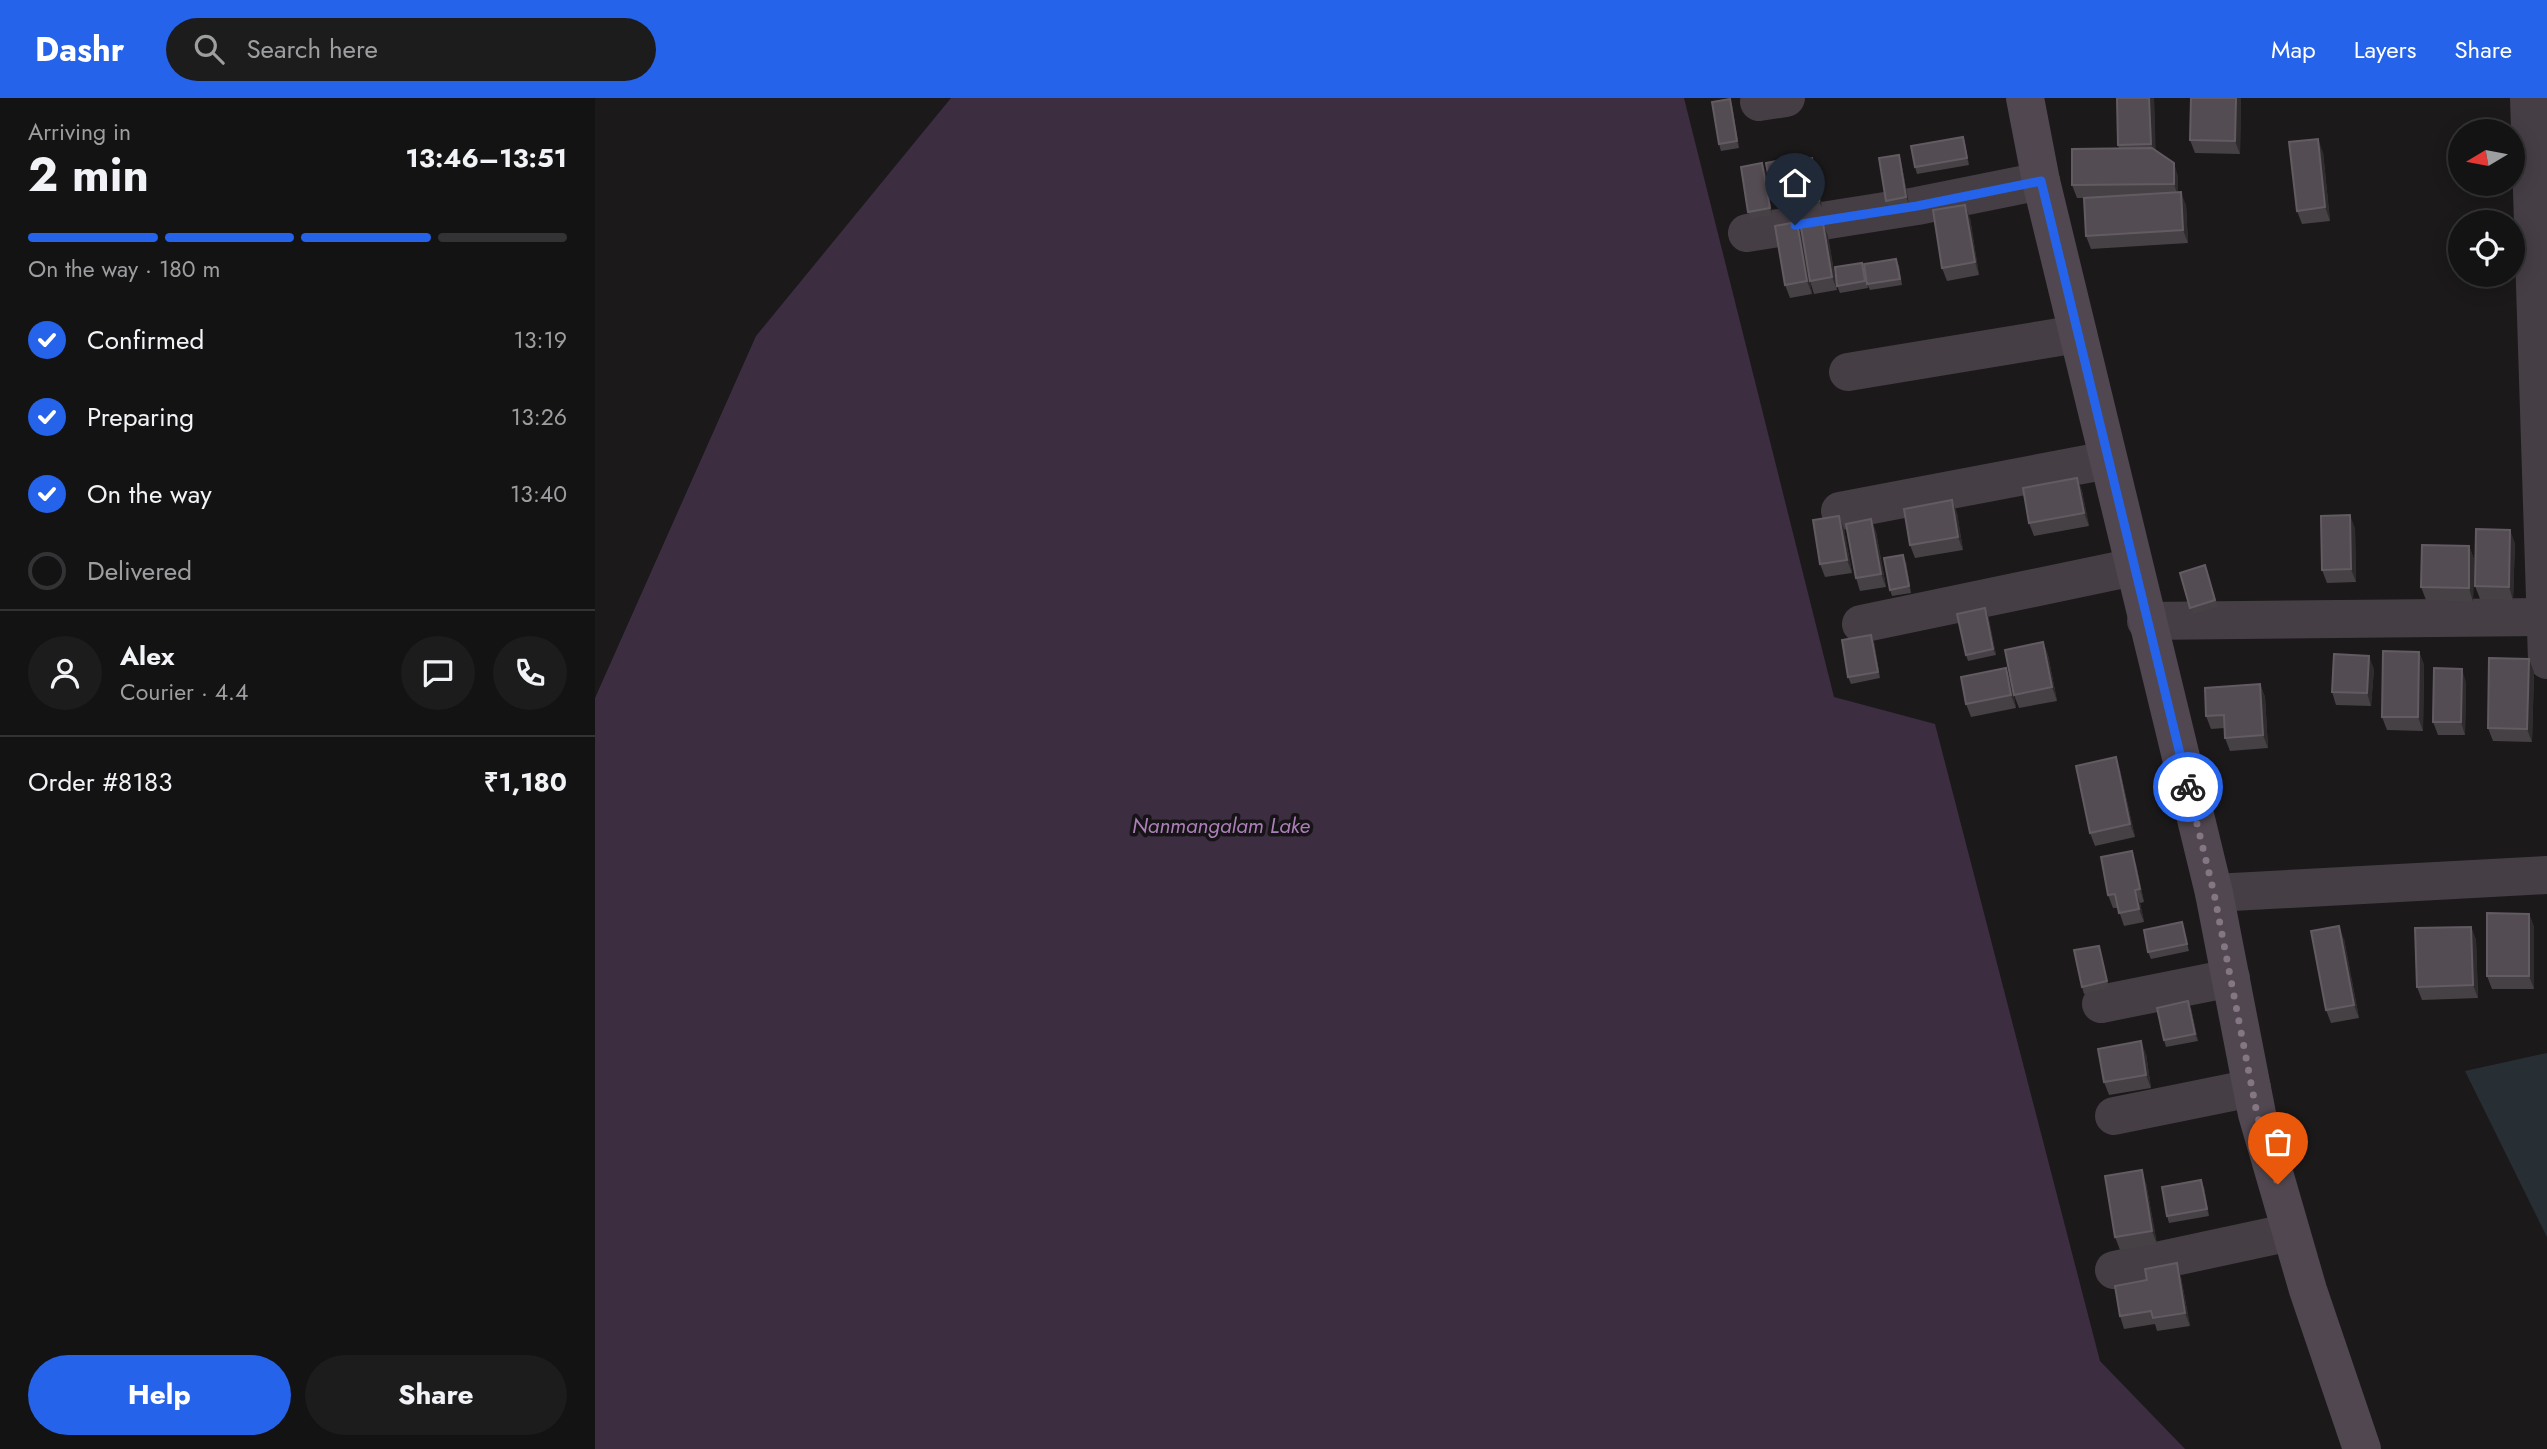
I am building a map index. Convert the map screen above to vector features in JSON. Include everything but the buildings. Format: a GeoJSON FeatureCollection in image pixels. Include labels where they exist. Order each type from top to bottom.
{"type":"FeatureCollection","features":[{"type":"Feature","properties":{"kind":"street"},"geometry":{"type":"LineString","coordinates":[[2025,98],[2041,181],[2214,893],[2252,1088],[2308,1290],[2363,1449]]}},
{"type":"Feature","properties":{"kind":"street"},"geometry":{"type":"LineString","coordinates":[[2529,98],[2547,660]]}},
{"type":"Feature","properties":{"kind":"street"},"geometry":{"type":"LineString","coordinates":[[1747,233],[1917,206],[2041,181]]}},
{"type":"Feature","properties":{"kind":"street"},"geometry":{"type":"LineString","coordinates":[[1848,372],[2078,334]]}},
{"type":"Feature","properties":{"kind":"street"},"geometry":{"type":"LineString","coordinates":[[1840,512],[2108,460]]}},
{"type":"Feature","properties":{"kind":"street"},"geometry":{"type":"LineString","coordinates":[[1861,624],[2134,567]]}},
{"type":"Feature","properties":{"kind":"street"},"geometry":{"type":"LineString","coordinates":[[2146,621],[2546,617]]}},
{"type":"Feature","properties":{"kind":"street"},"geometry":{"type":"LineString","coordinates":[[2214,893],[2547,875]]}},
{"type":"Feature","properties":{"kind":"street"},"geometry":{"type":"LineString","coordinates":[[2101,1004],[2231,978]]}},
{"type":"Feature","properties":{"kind":"street"},"geometry":{"type":"LineString","coordinates":[[2114,1116],[2252,1088]]}},
{"type":"Feature","properties":{"kind":"street"},"geometry":{"type":"LineString","coordinates":[[2114,1270],[2291,1231]]}},
{"type":"Feature","properties":{"kind":"shaded area"},"geometry":{"type":"Polygon","coordinates":[[[2547,1053],[2547,1237],[2465,1071],[2547,1053]]]}},
{"type":"Feature","properties":{"kind":"water","name":"Nanmangalam Lake"},"geometry":{"type":"Polygon","coordinates":[[[951,98],[1684,98],[1834,697],[1935,724],[2100,1361],[2185,1449],[595,1449],[595,698],[756,336],[951,98]]]}},
{"type":"Feature","properties":{"kind":"way so far"},"geometry":{"type":"LineString","coordinates":[[2188,787],[2214,893],[2257,1114],[2278,1184]]}},
{"type":"Feature","properties":{"kind":"route"},"geometry":{"type":"LineString","coordinates":[[1795,225],[1917,206],[2041,181],[2188,787]]}}]}
